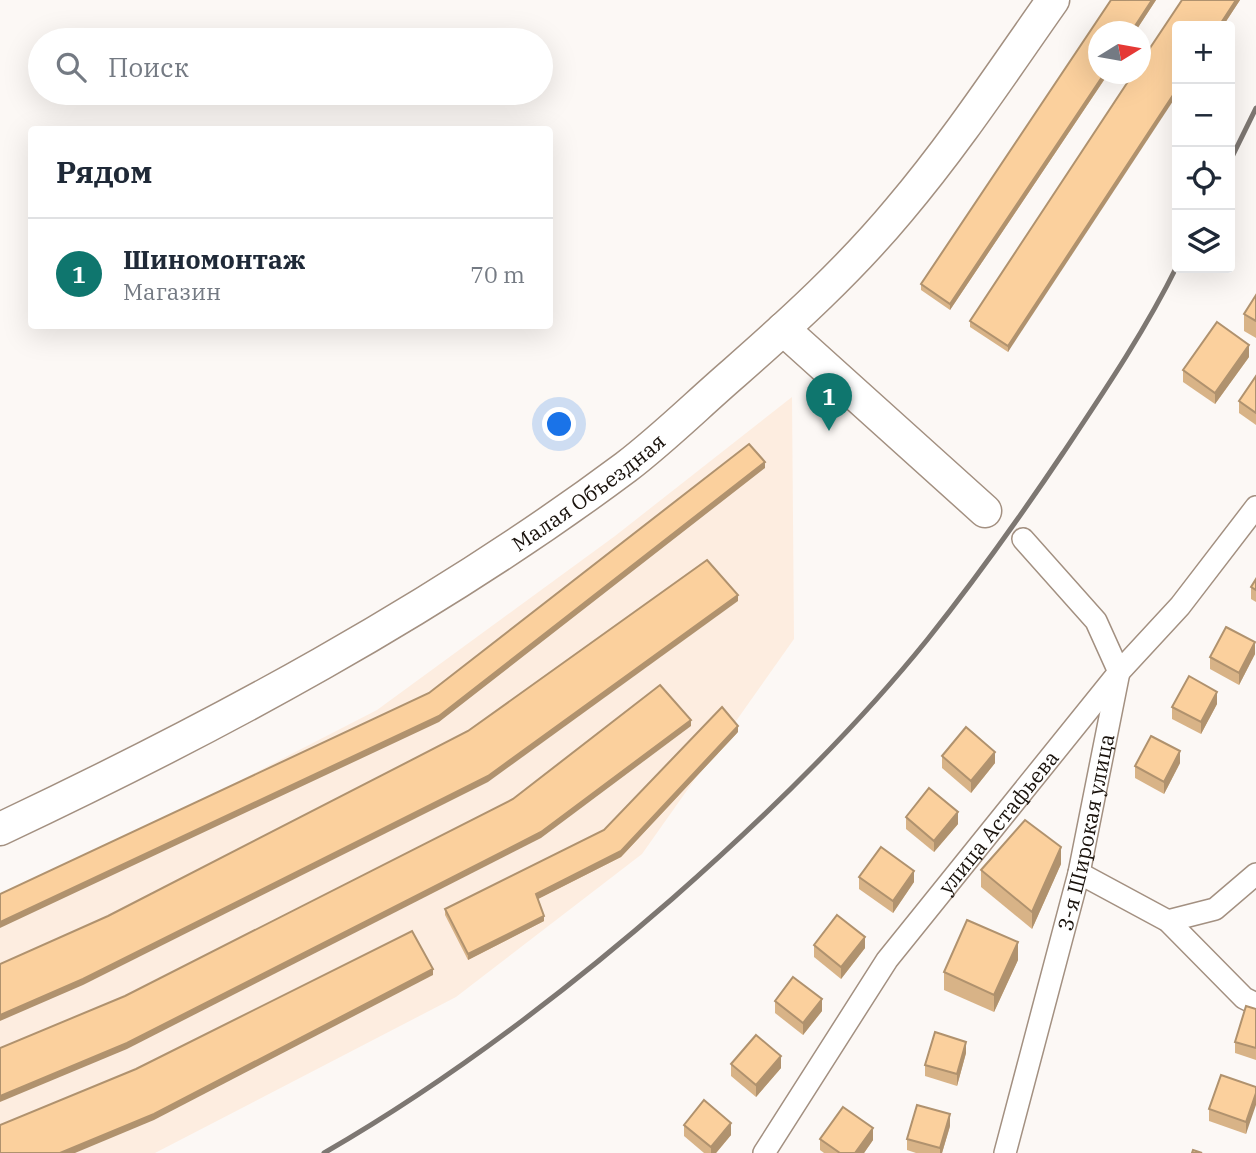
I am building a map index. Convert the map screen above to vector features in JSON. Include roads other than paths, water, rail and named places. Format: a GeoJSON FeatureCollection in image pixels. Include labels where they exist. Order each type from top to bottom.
{"type":"FeatureCollection","features":[{"type":"Feature","properties":{"kind":"main road","name":"Малая Объездная"},"geometry":{"type":"LineString","coordinates":[[0,829],[127,769],[352,644],[523,539],[629,464],[783,329],[899,210],[987,94],[1052,0]]}},
{"type":"Feature","properties":{"kind":"main road"},"geometry":{"type":"LineString","coordinates":[[783,329],[985,511]]}},
{"type":"Feature","properties":{"kind":"street","name":"улица Астафьева"},"geometry":{"type":"LineString","coordinates":[[764,1153],[887,960],[1119,672],[1180,606],[1256,507]]}},
{"type":"Feature","properties":{"kind":"street"},"geometry":{"type":"LineString","coordinates":[[1023,540],[1096,621],[1119,672]]}},
{"type":"Feature","properties":{"kind":"street","name":"3-я Широкая улица"},"geometry":{"type":"LineString","coordinates":[[1005,1153],[1079,873],[1119,672]]}},
{"type":"Feature","properties":{"kind":"street"},"geometry":{"type":"LineString","coordinates":[[1079,873],[1168,922],[1244,998],[1256,1004]]}},
{"type":"Feature","properties":{"kind":"street"},"geometry":{"type":"LineString","coordinates":[[1168,922],[1215,909],[1256,874]]}},
{"type":"Feature","properties":{"kind":"railway"},"geometry":{"type":"LineString","coordinates":[[1235,151],[1256,108]]}},
{"type":"Feature","properties":{"kind":"railway"},"geometry":{"type":"LineString","coordinates":[[324,1153],[461,1066],[590,968],[706,869],[773,807],[837,742],[927,640],[1014,524],[1123,361],[1173,273]]}},
{"type":"Feature","properties":{"kind":"place","name":"Шиномонтаж"},"geometry":{"type":"Point","coordinates":[829,431]}}]}
